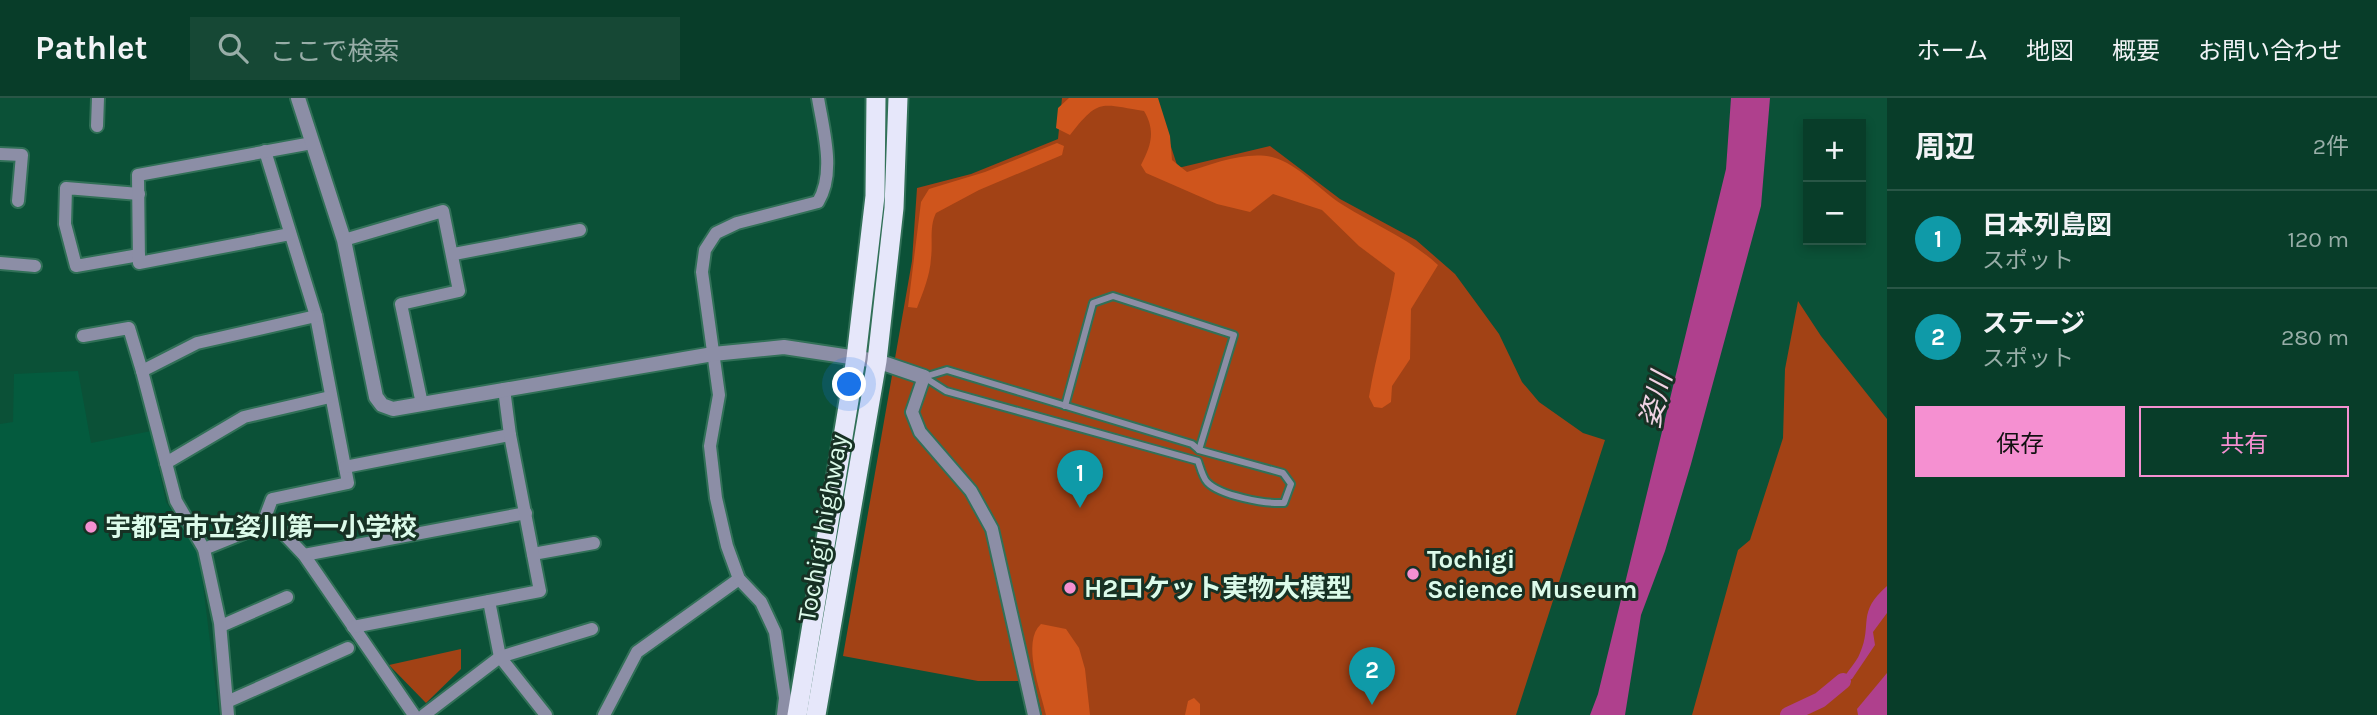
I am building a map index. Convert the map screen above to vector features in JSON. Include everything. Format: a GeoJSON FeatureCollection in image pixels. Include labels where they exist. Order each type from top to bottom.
{"type":"FeatureCollection","features":[{"type":"Feature","properties":{"kind":"highway","name":"Tochigi highway"},"geometry":{"type":"LineString","coordinates":[[797,715],[856,358],[875,196],[876,98]]}},
{"type":"Feature","properties":{"kind":"highway","name":"Tochigi highway"},"geometry":{"type":"LineString","coordinates":[[816,715],[877,361],[894,208],[898,98]]}},
{"type":"Feature","properties":{"kind":"street"},"geometry":{"type":"LineString","coordinates":[[97,98],[97,126]]}},
{"type":"Feature","properties":{"kind":"street"},"geometry":{"type":"LineString","coordinates":[[298,98],[344,240],[376,397],[382,405],[393,409],[713,354],[784,347],[877,361],[924,377],[912,412],[920,432],[971,491],[992,529],[1034,715]]}},
{"type":"Feature","properties":{"kind":"street"},"geometry":{"type":"LineString","coordinates":[[783,715],[785,698],[775,632],[761,602],[739,579],[727,546],[716,498],[710,446],[719,395],[702,272],[705,250],[716,233],[737,223],[818,202],[823,193],[827,156],[818,98]]}},
{"type":"Feature","properties":{"kind":"street"},"geometry":{"type":"LineString","coordinates":[[290,234],[139,263],[138,175],[312,143]]}},
{"type":"Feature","properties":{"kind":"street"},"geometry":{"type":"LineString","coordinates":[[265,151],[316,316],[348,484],[272,499],[266,515],[304,555],[415,715]]}},
{"type":"Feature","properties":{"kind":"street"},"geometry":{"type":"LineString","coordinates":[[0,154],[22,155],[18,201]]}},
{"type":"Feature","properties":{"kind":"street"},"geometry":{"type":"LineString","coordinates":[[139,194],[66,188],[65,224],[76,266],[139,255]]}},
{"type":"Feature","properties":{"kind":"street"},"geometry":{"type":"LineString","coordinates":[[344,240],[443,211],[454,254],[459,291],[401,304],[422,404]]}},
{"type":"Feature","properties":{"kind":"street"},"geometry":{"type":"LineString","coordinates":[[454,254],[580,230]]}},
{"type":"Feature","properties":{"kind":"street"},"geometry":{"type":"LineString","coordinates":[[0,263],[35,266]]}},
{"type":"Feature","properties":{"kind":"street"},"geometry":{"type":"LineString","coordinates":[[142,371],[197,343],[316,316]]}},
{"type":"Feature","properties":{"kind":"street"},"geometry":{"type":"LineString","coordinates":[[83,336],[130,328],[176,501],[204,549],[220,626],[229,701],[228,715]]}},
{"type":"Feature","properties":{"kind":"street"},"geometry":{"type":"LineString","coordinates":[[353,627],[540,591],[510,435],[504,389]]}},
{"type":"Feature","properties":{"kind":"street"},"geometry":{"type":"LineString","coordinates":[[166,463],[244,417],[330,397]]}},
{"type":"Feature","properties":{"kind":"street"},"geometry":{"type":"LineString","coordinates":[[345,467],[510,435]]}},
{"type":"Feature","properties":{"kind":"street"},"geometry":{"type":"LineString","coordinates":[[304,555],[526,513]]}},
{"type":"Feature","properties":{"kind":"street"},"geometry":{"type":"LineString","coordinates":[[204,549],[251,530]]}},
{"type":"Feature","properties":{"kind":"street"},"geometry":{"type":"LineString","coordinates":[[533,554],[594,543]]}},
{"type":"Feature","properties":{"kind":"street"},"geometry":{"type":"LineString","coordinates":[[604,715],[637,652],[739,579]]}},
{"type":"Feature","properties":{"kind":"street"},"geometry":{"type":"LineString","coordinates":[[220,626],[287,597]]}},
{"type":"Feature","properties":{"kind":"street"},"geometry":{"type":"LineString","coordinates":[[489,601],[500,657],[546,715]]}},
{"type":"Feature","properties":{"kind":"street"},"geometry":{"type":"LineString","coordinates":[[424,715],[500,657],[593,629]]}},
{"type":"Feature","properties":{"kind":"street"},"geometry":{"type":"LineString","coordinates":[[229,701],[348,648]]}},
{"type":"Feature","properties":{"kind":"lane"},"geometry":{"type":"LineString","coordinates":[[1065,406],[1093,303],[1102,297],[1113,296],[1234,335],[1199,450]]}},
{"type":"Feature","properties":{"kind":"lane"},"geometry":{"type":"LineString","coordinates":[[947,370],[1192,444],[1199,450],[1283,473],[1291,484],[1284,503],[1268,504],[1225,492],[1207,482],[1198,461],[946,391],[924,377],[947,370]]}},
{"type":"Feature","properties":{"kind":"shaded area","name":"Tochigi Science Museum"},"geometry":{"type":"Polygon","coordinates":[[[1062,98],[1155,98],[1178,168],[1270,146],[1340,199],[1416,240],[1455,274],[1499,334],[1522,382],[1539,402],[1583,433],[1605,440],[1516,715],[1042,715],[1034,681],[978,681],[843,656],[912,261],[917,188],[971,174],[1058,139],[1062,98]]]}},
{"type":"Feature","properties":{"kind":"shaded area"},"geometry":{"type":"Polygon","coordinates":[[[1069,98],[1158,98],[1170,136],[1172,160],[1187,172],[1240,157],[1262,156],[1282,160],[1334,199],[1404,240],[1438,265],[1411,309],[1410,359],[1392,386],[1391,402],[1382,408],[1374,407],[1369,397],[1395,273],[1359,246],[1322,210],[1273,194],[1250,212],[1217,204],[1146,173],[1141,165],[1150,145],[1151,132],[1144,111],[1101,106],[1088,115],[1070,135],[1056,128],[1058,108],[1069,98]]]}},
{"type":"Feature","properties":{"kind":"shaded area"},"geometry":{"type":"Polygon","coordinates":[[[1731,98],[1770,98],[1761,206],[1691,464],[1665,551],[1641,615],[1625,715],[1590,715],[1598,694],[1726,169],[1731,98]]]}},
{"type":"Feature","properties":{"kind":"shaded area"},"geometry":{"type":"Polygon","coordinates":[[[1057,143],[1064,146],[1062,155],[979,190],[936,213],[926,284],[917,308],[908,307],[921,202],[929,189],[985,172],[1057,143]]]}},
{"type":"Feature","properties":{"kind":"shaded area"},"geometry":{"type":"Polygon","coordinates":[[[1798,301],[1821,336],[1887,419],[1887,715],[1692,715],[1738,550],[1750,540],[1783,438],[1785,369],[1798,301]]]}},
{"type":"Feature","properties":{"kind":"shaded area","name":"宇都宮市立姿川第一小学校"},"geometry":{"type":"Polygon","coordinates":[[[78,371],[91,443],[151,431],[166,502],[199,552],[219,715],[0,715],[0,424],[13,422],[14,374],[78,371]]]}},
{"type":"Feature","properties":{"kind":"shaded area"},"geometry":{"type":"Polygon","coordinates":[[[1887,586],[1887,613],[1873,632],[1875,645],[1852,679],[1843,681],[1864,643],[1868,611],[1877,595],[1887,586]]]}},
{"type":"Feature","properties":{"kind":"shaded area"},"geometry":{"type":"Polygon","coordinates":[[[1041,624],[1066,629],[1079,648],[1085,669],[1090,715],[1046,715],[1032,654],[1035,632],[1041,624]]]}},
{"type":"Feature","properties":{"kind":"shaded area"},"geometry":{"type":"Polygon","coordinates":[[[461,649],[461,669],[426,703],[389,665],[461,649]]]}},
{"type":"Feature","properties":{"kind":"shaded area"},"geometry":{"type":"Polygon","coordinates":[[[1887,673],[1887,715],[1858,715],[1857,709],[1887,673]]]}},
{"type":"Feature","properties":{"kind":"shaded area"},"geometry":{"type":"Polygon","coordinates":[[[1194,698],[1200,704],[1200,715],[1185,715],[1188,701],[1194,698]]]}},
{"type":"Feature","properties":{"kind":"waterway"},"geometry":{"type":"LineString","coordinates":[[1788,715],[1820,700],[1843,681]]}},
{"type":"Feature","properties":{"kind":"place","name":"日本列島図"},"geometry":{"type":"Point","coordinates":[1080,508]}},
{"type":"Feature","properties":{"kind":"place","name":"宇都宮市立姿川第一小学校"},"geometry":{"type":"Point","coordinates":[91,527]}},
{"type":"Feature","properties":{"kind":"place","name":"Tochigi Science Museum"},"geometry":{"type":"Point","coordinates":[1413,574]}},
{"type":"Feature","properties":{"kind":"place","name":"H2ロケット実物大模型"},"geometry":{"type":"Point","coordinates":[1070,588]}},
{"type":"Feature","properties":{"kind":"place","name":"ステージ"},"geometry":{"type":"Point","coordinates":[1372,705]}},
{"type":"Feature","properties":{"kind":"water label","name":"姿川"},"geometry":{"type":"Point","coordinates":[1655,400]}}]}
